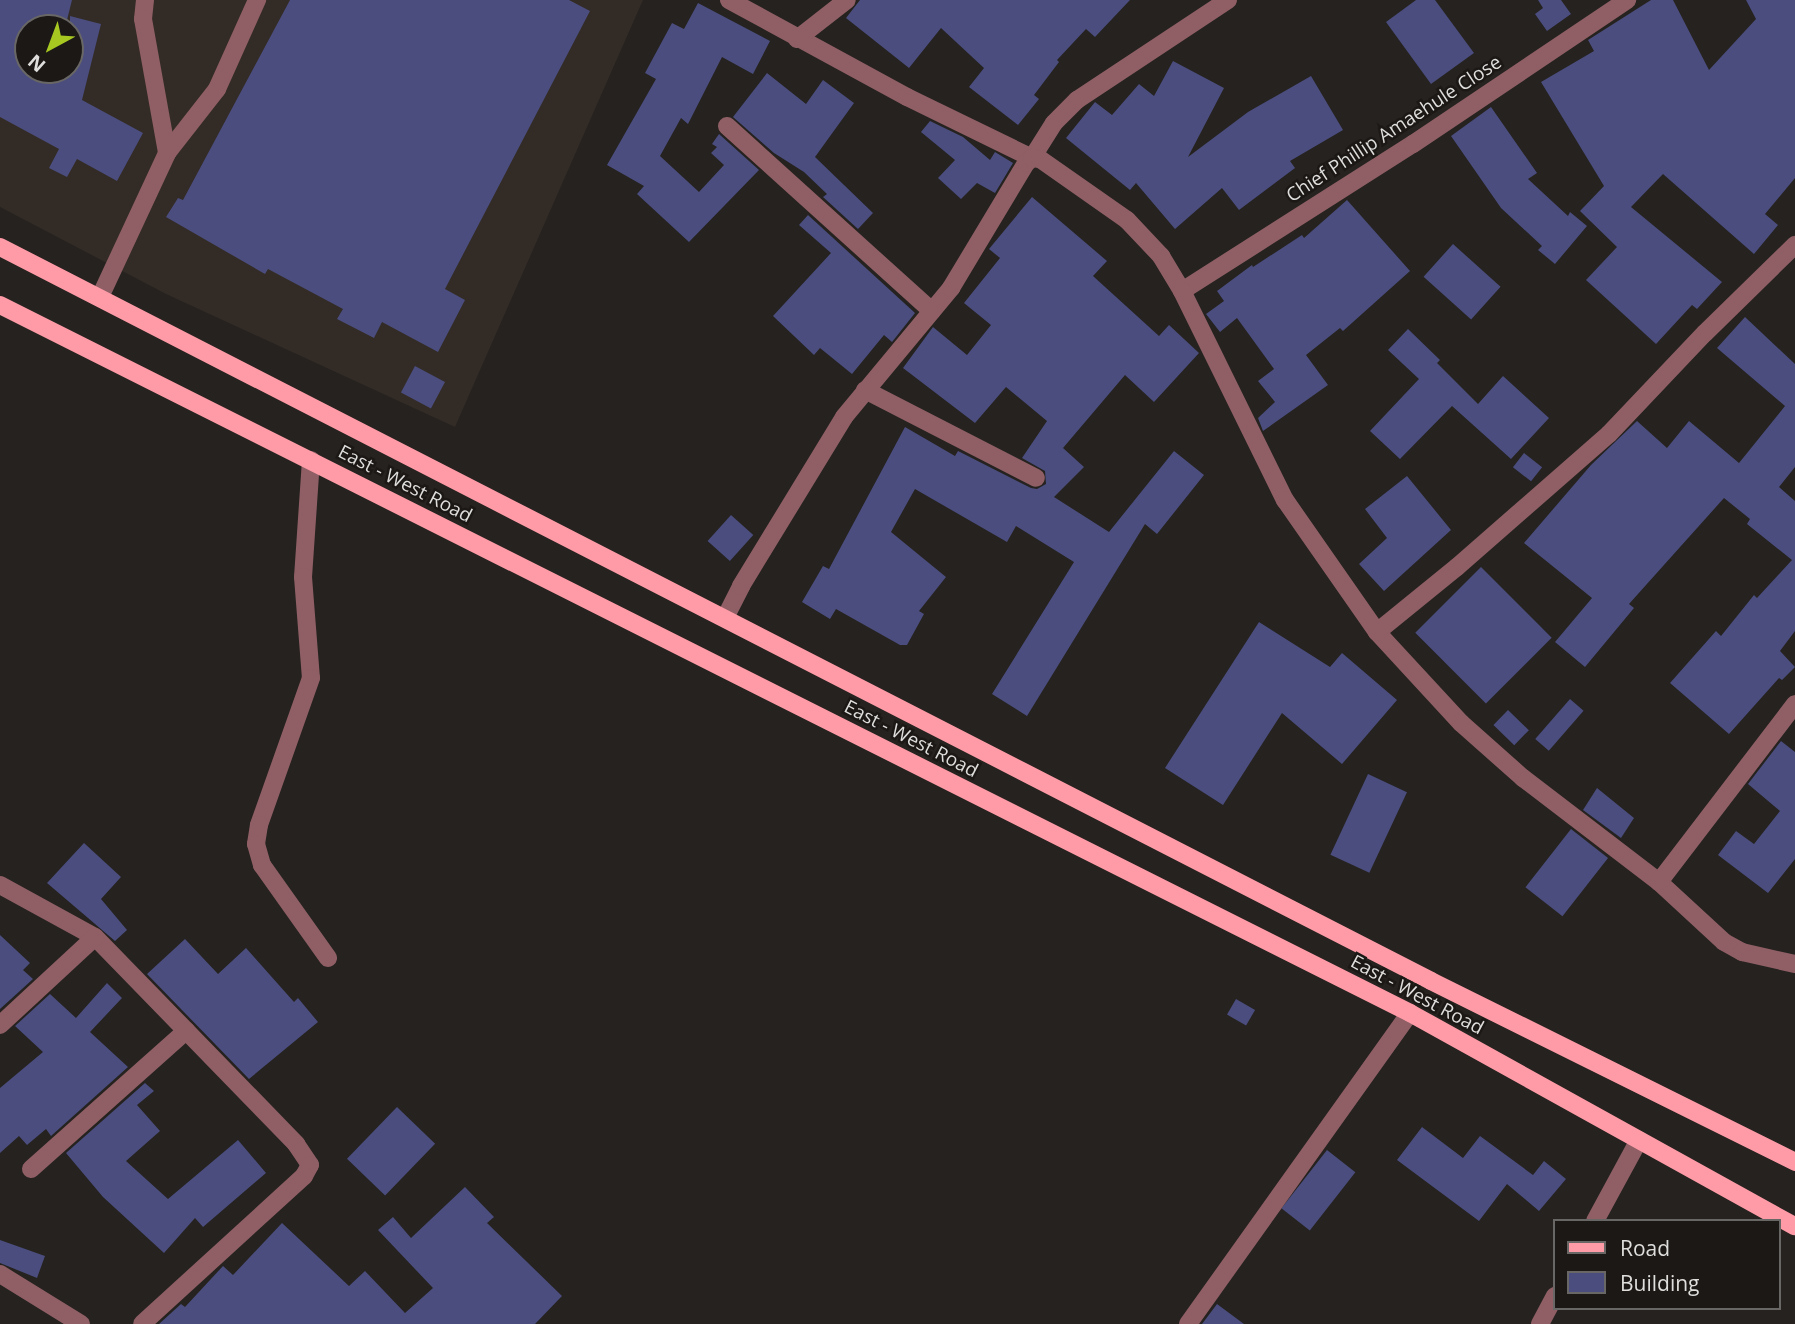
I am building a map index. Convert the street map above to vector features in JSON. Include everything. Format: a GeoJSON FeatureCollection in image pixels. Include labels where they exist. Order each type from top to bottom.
{"type":"FeatureCollection","features":[{"type":"Feature","properties":{"kind":"main road","name":"East - West Road"},"geometry":{"type":"LineString","coordinates":[[0,247],[726,616],[1431,981],[1795,1162]]}},
{"type":"Feature","properties":{"kind":"main road","name":"East - West Road"},"geometry":{"type":"LineString","coordinates":[[0,305],[1410,1013],[1795,1226]]}},
{"type":"Feature","properties":{"kind":"street"},"geometry":{"type":"LineString","coordinates":[[145,0],[143,19],[167,153]]}},
{"type":"Feature","properties":{"kind":"street"},"geometry":{"type":"LineString","coordinates":[[100,297],[167,153],[217,89],[257,0]]}},
{"type":"Feature","properties":{"kind":"street"},"geometry":{"type":"LineString","coordinates":[[729,0],[907,97],[1032,158],[1040,159],[1127,220],[1161,256],[1182,291],[1285,500],[1377,632],[1461,723],[1523,778],[1659,882],[1724,942],[1742,952],[1795,964]]}},
{"type":"Feature","properties":{"kind":"street"},"geometry":{"type":"LineString","coordinates":[[797,39],[847,0]]}},
{"type":"Feature","properties":{"kind":"street"},"geometry":{"type":"LineString","coordinates":[[726,616],[741,586],[837,428],[865,390],[951,288],[1054,123],[1077,100],[1228,0]]}},
{"type":"Feature","properties":{"kind":"street","name":"Chief Phillip Amaehule Close"},"geometry":{"type":"LineString","coordinates":[[1182,291],[1413,144],[1627,0]]}},
{"type":"Feature","properties":{"kind":"street"},"geometry":{"type":"LineString","coordinates":[[727,126],[932,311]]}},
{"type":"Feature","properties":{"kind":"street"},"geometry":{"type":"LineString","coordinates":[[1377,632],[1457,567],[1609,434],[1705,333],[1795,245]]}},
{"type":"Feature","properties":{"kind":"street"},"geometry":{"type":"LineString","coordinates":[[865,390],[1036,478]]}},
{"type":"Feature","properties":{"kind":"street"},"geometry":{"type":"LineString","coordinates":[[311,460],[303,577],[311,678],[259,825],[256,844],[262,865],[328,958]]}},
{"type":"Feature","properties":{"kind":"street"},"geometry":{"type":"LineString","coordinates":[[1659,882],[1795,704]]}},
{"type":"Feature","properties":{"kind":"street"},"geometry":{"type":"LineString","coordinates":[[0,885],[95,937],[296,1144],[310,1165],[304,1176],[142,1324]]}},
{"type":"Feature","properties":{"kind":"street"},"geometry":{"type":"LineString","coordinates":[[0,1025],[95,937]]}},
{"type":"Feature","properties":{"kind":"street"},"geometry":{"type":"LineString","coordinates":[[1188,1324],[1410,1013]]}},
{"type":"Feature","properties":{"kind":"street"},"geometry":{"type":"LineString","coordinates":[[31,1169],[186,1031]]}},
{"type":"Feature","properties":{"kind":"street"},"geometry":{"type":"LineString","coordinates":[[1596,1219],[1639,1140]]}},
{"type":"Feature","properties":{"kind":"street"},"geometry":{"type":"LineString","coordinates":[[0,1274],[81,1324]]}},
{"type":"Feature","properties":{"kind":"street"},"geometry":{"type":"LineString","coordinates":[[1540,1324],[1554,1298]]}},
{"type":"Feature","properties":{"kind":"shaded area"},"geometry":{"type":"Polygon","coordinates":[[[0,0],[643,0],[455,427],[166,294],[0,207],[0,0]]]}},
{"type":"Feature","properties":{"kind":"building"},"geometry":{"type":"Polygon","coordinates":[[[0,0],[72,0],[68,14],[14,14],[14,84],[84,84],[84,20],[101,24],[82,100],[143,133],[117,181],[77,159],[67,177],[49,168],[59,149],[0,117],[0,0]]]}},
{"type":"Feature","properties":{"kind":"building"},"geometry":{"type":"Polygon","coordinates":[[[290,0],[569,0],[590,11],[445,289],[465,300],[438,352],[382,322],[374,338],[337,319],[343,309],[268,269],[265,274],[166,217],[178,198],[183,200],[290,0]]]}},
{"type":"Feature","properties":{"kind":"building"},"geometry":{"type":"Polygon","coordinates":[[[860,0],[1130,0],[1095,37],[1086,29],[1057,60],[1059,62],[1034,95],[1039,99],[1018,125],[969,87],[984,68],[941,28],[909,68],[846,18],[860,0]]]}},
{"type":"Feature","properties":{"kind":"building"},"geometry":{"type":"Polygon","coordinates":[[[1416,0],[1435,0],[1474,53],[1431,84],[1386,22],[1416,0]]]}},
{"type":"Feature","properties":{"kind":"building"},"geometry":{"type":"Polygon","coordinates":[[[1538,0],[1561,0],[1571,14],[1547,31],[1535,14],[1543,8],[1538,0]]]}},
{"type":"Feature","properties":{"kind":"building"},"geometry":{"type":"Polygon","coordinates":[[[1651,0],[1673,0],[1709,70],[1756,19],[1746,0],[1795,0],[1795,178],[1765,214],[1778,225],[1754,254],[1663,174],[1631,207],[1722,282],[1697,309],[1692,305],[1656,344],[1586,280],[1617,247],[1580,211],[1604,186],[1541,82],[1594,51],[1588,40],[1651,0]]]}},
{"type":"Feature","properties":{"kind":"building"},"geometry":{"type":"Polygon","coordinates":[[[698,3],[770,41],[753,74],[722,57],[688,124],[681,118],[660,156],[699,192],[724,165],[711,153],[717,147],[712,144],[719,134],[759,170],[689,242],[637,194],[644,186],[607,165],[656,79],[645,73],[672,23],[684,29],[698,3]]]}},
{"type":"Feature","properties":{"kind":"building"},"geometry":{"type":"Polygon","coordinates":[[[1173,61],[1224,88],[1188,157],[1248,112],[1311,76],[1343,130],[1290,161],[1295,168],[1239,210],[1222,188],[1175,229],[1136,183],[1130,190],[1066,138],[1095,102],[1112,115],[1139,84],[1154,96],[1173,61]]]}},
{"type":"Feature","properties":{"kind":"building"},"geometry":{"type":"Polygon","coordinates":[[[767,73],[806,104],[823,80],[854,103],[815,157],[873,213],[858,229],[823,197],[827,194],[804,172],[774,153],[733,117],[767,73]]]}},
{"type":"Feature","properties":{"kind":"building"},"geometry":{"type":"Polygon","coordinates":[[[1491,107],[1537,173],[1528,179],[1568,216],[1570,212],[1587,226],[1555,264],[1538,250],[1542,246],[1501,208],[1451,136],[1491,107]]]}},
{"type":"Feature","properties":{"kind":"building"},"geometry":{"type":"Polygon","coordinates":[[[930,121],[963,137],[990,160],[995,152],[1013,163],[995,193],[977,183],[961,199],[938,178],[955,160],[921,132],[930,121]]]}},
{"type":"Feature","properties":{"kind":"building"},"geometry":{"type":"Polygon","coordinates":[[[1032,197],[1107,261],[1093,276],[1159,336],[1169,325],[1199,353],[1154,402],[1125,375],[1063,448],[1084,467],[1054,497],[1109,532],[1174,451],[1204,475],[1157,534],[1145,524],[1027,716],[992,694],[1074,562],[1016,526],[1007,542],[915,489],[891,532],[946,577],[919,611],[924,614],[907,645],[900,645],[836,609],[830,619],[802,602],[823,566],[829,569],[905,427],[955,456],[958,451],[1031,488],[1037,489],[1046,484],[1045,471],[1022,458],[1047,421],[1006,387],[975,423],[903,368],[933,327],[967,355],[991,325],[964,303],[1000,258],[989,249],[1032,197]]]}},
{"type":"Feature","properties":{"kind":"building"},"geometry":{"type":"Polygon","coordinates":[[[1347,200],[1410,271],[1343,331],[1340,328],[1306,355],[1328,385],[1263,431],[1258,418],[1275,402],[1258,381],[1274,369],[1237,318],[1220,332],[1206,314],[1224,301],[1217,291],[1252,265],[1253,267],[1302,235],[1304,238],[1347,200]]]}},
{"type":"Feature","properties":{"kind":"building"},"geometry":{"type":"Polygon","coordinates":[[[808,215],[915,313],[892,342],[884,335],[852,374],[820,348],[814,355],[773,316],[831,253],[799,225],[808,215]]]}},
{"type":"Feature","properties":{"kind":"building"},"geometry":{"type":"Polygon","coordinates":[[[1453,244],[1501,287],[1471,320],[1424,277],[1453,244]]]}},
{"type":"Feature","properties":{"kind":"building"},"geometry":{"type":"Polygon","coordinates":[[[1745,317],[1795,364],[1795,467],[1779,487],[1795,501],[1795,631],[1780,651],[1795,667],[1782,680],[1779,678],[1729,734],[1670,683],[1716,631],[1721,636],[1754,595],[1757,598],[1792,560],[1747,524],[1750,519],[1724,498],[1629,604],[1634,608],[1585,667],[1555,642],[1592,598],[1524,543],[1591,465],[1637,421],[1667,448],[1689,421],[1739,463],[1785,406],[1717,348],[1745,317]]]}},
{"type":"Feature","properties":{"kind":"building"},"geometry":{"type":"Polygon","coordinates":[[[1408,329],[1440,360],[1437,363],[1478,404],[1503,376],[1549,418],[1511,459],[1452,406],[1400,459],[1370,431],[1419,379],[1388,350],[1408,329]]]}},
{"type":"Feature","properties":{"kind":"building"},"geometry":{"type":"Polygon","coordinates":[[[415,366],[445,382],[431,408],[401,392],[415,366]]]}},
{"type":"Feature","properties":{"kind":"building"},"geometry":{"type":"Polygon","coordinates":[[[1524,453],[1542,467],[1531,481],[1513,467],[1524,453]]]}},
{"type":"Feature","properties":{"kind":"building"},"geometry":{"type":"Polygon","coordinates":[[[1407,476],[1451,530],[1384,591],[1359,564],[1387,538],[1365,509],[1407,476]]]}},
{"type":"Feature","properties":{"kind":"building"},"geometry":{"type":"Polygon","coordinates":[[[731,515],[753,535],[730,561],[708,541],[731,515]]]}},
{"type":"Feature","properties":{"kind":"building"},"geometry":{"type":"Polygon","coordinates":[[[1481,567],[1552,638],[1486,703],[1415,633],[1481,567]]]}},
{"type":"Feature","properties":{"kind":"building"},"geometry":{"type":"Polygon","coordinates":[[[1259,622],[1330,667],[1342,653],[1397,700],[1342,764],[1282,713],[1223,805],[1165,768],[1259,622]]]}},
{"type":"Feature","properties":{"kind":"building"},"geometry":{"type":"Polygon","coordinates":[[[1570,699],[1584,711],[1549,751],[1535,739],[1570,699]]]}},
{"type":"Feature","properties":{"kind":"building"},"geometry":{"type":"Polygon","coordinates":[[[1508,710],[1529,730],[1514,745],[1493,725],[1508,710]]]}},
{"type":"Feature","properties":{"kind":"building"},"geometry":{"type":"Polygon","coordinates":[[[1781,741],[1795,752],[1795,859],[1768,893],[1718,855],[1736,831],[1754,844],[1780,811],[1748,784],[1781,741]]]}},
{"type":"Feature","properties":{"kind":"building"},"geometry":{"type":"Polygon","coordinates":[[[1368,774],[1407,792],[1369,873],[1330,855],[1368,774]]]}},
{"type":"Feature","properties":{"kind":"building"},"geometry":{"type":"Polygon","coordinates":[[[1597,788],[1634,818],[1621,838],[1583,810],[1597,788]]]}},
{"type":"Feature","properties":{"kind":"building"},"geometry":{"type":"Polygon","coordinates":[[[1571,829],[1608,858],[1562,916],[1525,887],[1571,829]]]}},
{"type":"Feature","properties":{"kind":"building"},"geometry":{"type":"Polygon","coordinates":[[[84,843],[121,877],[101,899],[127,930],[115,941],[47,883],[84,843]]]}},
{"type":"Feature","properties":{"kind":"building"},"geometry":{"type":"Polygon","coordinates":[[[0,935],[30,963],[23,970],[33,979],[0,1009],[0,935]]]}},
{"type":"Feature","properties":{"kind":"building"},"geometry":{"type":"Polygon","coordinates":[[[185,939],[218,974],[246,948],[294,1002],[298,998],[318,1022],[249,1079],[147,974],[185,939]]]}},
{"type":"Feature","properties":{"kind":"building"},"geometry":{"type":"Polygon","coordinates":[[[107,983],[122,998],[90,1032],[128,1067],[51,1136],[46,1129],[27,1145],[19,1136],[0,1153],[0,1088],[43,1052],[15,1026],[50,994],[76,1018],[107,983]]]}},
{"type":"Feature","properties":{"kind":"building"},"geometry":{"type":"Polygon","coordinates":[[[1236,999],[1255,1010],[1246,1026],[1227,1015],[1236,999]]]}},
{"type":"Feature","properties":{"kind":"building"},"geometry":{"type":"Polygon","coordinates":[[[145,1083],[154,1091],[137,1105],[160,1131],[126,1161],[168,1199],[238,1140],[266,1173],[203,1227],[195,1218],[164,1253],[103,1197],[66,1153],[145,1083]]]}},
{"type":"Feature","properties":{"kind":"building"},"geometry":{"type":"Polygon","coordinates":[[[397,1107],[435,1144],[385,1196],[347,1159],[397,1107]]]}},
{"type":"Feature","properties":{"kind":"building"},"geometry":{"type":"Polygon","coordinates":[[[1422,1127],[1463,1158],[1480,1136],[1533,1175],[1544,1161],[1566,1179],[1539,1211],[1507,1184],[1479,1221],[1397,1160],[1422,1127]]]}},
{"type":"Feature","properties":{"kind":"building"},"geometry":{"type":"Polygon","coordinates":[[[1327,1150],[1355,1172],[1310,1230],[1281,1208],[1327,1150]]]}},
{"type":"Feature","properties":{"kind":"building"},"geometry":{"type":"Polygon","coordinates":[[[465,1187],[494,1217],[487,1223],[562,1296],[535,1324],[159,1324],[181,1304],[185,1307],[223,1266],[233,1275],[282,1223],[349,1286],[365,1271],[405,1313],[433,1288],[378,1230],[393,1217],[411,1238],[465,1187]]]}},
{"type":"Feature","properties":{"kind":"building"},"geometry":{"type":"Polygon","coordinates":[[[0,1240],[45,1256],[37,1278],[0,1263],[0,1240]]]}},
{"type":"Feature","properties":{"kind":"building"},"geometry":{"type":"Polygon","coordinates":[[[1217,1304],[1244,1324],[1202,1324],[1217,1304]]]}}]}
